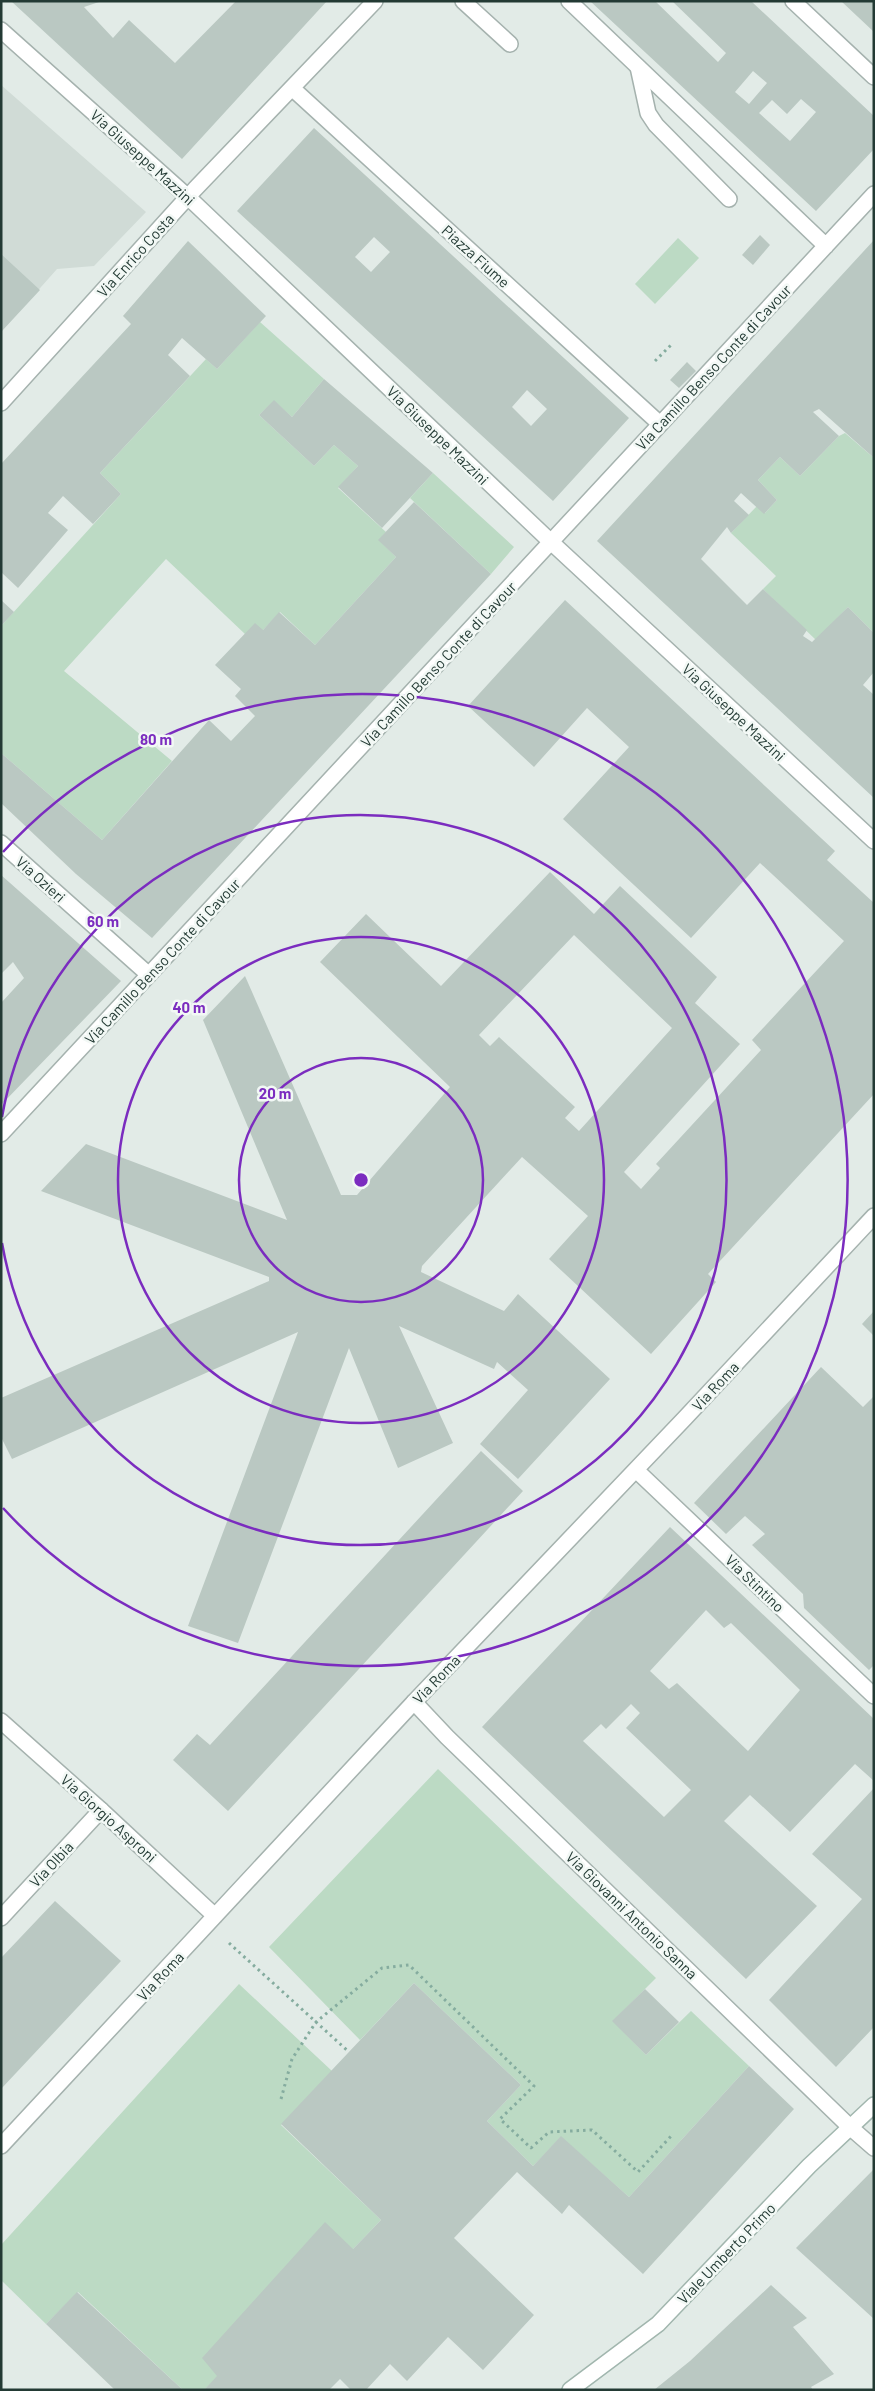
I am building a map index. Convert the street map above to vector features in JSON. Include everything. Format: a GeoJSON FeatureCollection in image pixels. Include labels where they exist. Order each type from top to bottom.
{"type":"FeatureCollection","features":[{"type":"Feature","properties":{"kind":"street","name":"Via Enrico Costa"},"geometry":{"type":"LineString","coordinates":[[1,403],[188,197],[375,1]]}},
{"type":"Feature","properties":{"kind":"street"},"geometry":{"type":"LineString","coordinates":[[463,1],[510,44]]}},
{"type":"Feature","properties":{"kind":"street"},"geometry":{"type":"LineString","coordinates":[[569,1],[826,246]]}},
{"type":"Feature","properties":{"kind":"street"},"geometry":{"type":"LineString","coordinates":[[793,1],[874,77]]}},
{"type":"Feature","properties":{"kind":"street","name":"Via Giuseppe Mazzini"},"geometry":{"type":"LineString","coordinates":[[1,30],[188,197],[551,542],[874,841]]}},
{"type":"Feature","properties":{"kind":"street"},"geometry":{"type":"LineString","coordinates":[[638,67],[648,113],[656,126],[729,199]]}},
{"type":"Feature","properties":{"kind":"street","name":"Piazza Fiume"},"geometry":{"type":"LineString","coordinates":[[292,88],[660,424]]}},
{"type":"Feature","properties":{"kind":"street","name":"Via Camillo Benso Conte di Cavour"},"geometry":{"type":"LineString","coordinates":[[1,1134],[874,194]]}},
{"type":"Feature","properties":{"kind":"street","name":"Via Ozieri"},"geometry":{"type":"LineString","coordinates":[[1,844],[149,976]]}},
{"type":"Feature","properties":{"kind":"street","name":"Via Roma"},"geometry":{"type":"LineString","coordinates":[[1,2146],[414,1702],[636,1470],[874,1216]]}},
{"type":"Feature","properties":{"kind":"street","name":"Via Stintino"},"geometry":{"type":"LineString","coordinates":[[636,1470],[874,1696]]}},
{"type":"Feature","properties":{"kind":"street","name":"Via Giovanni Antonio Sanna"},"geometry":{"type":"LineString","coordinates":[[414,1702],[851,2128],[874,2148]]}},
{"type":"Feature","properties":{"kind":"street","name":"Via Giorgio Asproni"},"geometry":{"type":"LineString","coordinates":[[1,1722],[101,1810],[211,1921]]}},
{"type":"Feature","properties":{"kind":"street","name":"Via Olbia"},"geometry":{"type":"LineString","coordinates":[[1,1918],[101,1810]]}},
{"type":"Feature","properties":{"kind":"street","name":"Viale Umberto Primo"},"geometry":{"type":"LineString","coordinates":[[570,2390],[658,2324],[809,2166],[874,2105]]}},
{"type":"Feature","properties":{"kind":"path"},"geometry":{"type":"LineString","coordinates":[[655,362],[671,345]]}},
{"type":"Feature","properties":{"kind":"path"},"geometry":{"type":"LineString","coordinates":[[211,1921],[255,1965],[349,2052]]}},
{"type":"Feature","properties":{"kind":"path"},"geometry":{"type":"LineString","coordinates":[[281,2099],[292,2058],[316,2022],[382,1968],[409,1965],[534,2086],[500,2119],[532,2148],[549,2132],[592,2130],[638,2172],[673,2134]]}},
{"type":"Feature","properties":{"kind":"shaded area"},"geometry":{"type":"Polygon","coordinates":[[[1,85],[146,212],[94,266],[57,269],[1,332],[1,85]]]}},
{"type":"Feature","properties":{"kind":"green space"},"geometry":{"type":"Polygon","coordinates":[[[678,238],[699,258],[655,304],[635,284],[678,238]]]}},
{"type":"Feature","properties":{"kind":"green space"},"geometry":{"type":"Polygon","coordinates":[[[260,322],[324,379],[292,417],[274,401],[259,415],[314,466],[334,445],[358,466],[338,488],[386,532],[379,540],[396,557],[315,645],[280,612],[263,630],[245,634],[166,559],[64,671],[172,761],[102,840],[1,753],[1,626],[121,494],[100,473],[206,359],[217,369],[260,322]]]}},
{"type":"Feature","properties":{"kind":"green space"},"geometry":{"type":"Polygon","coordinates":[[[845,433],[874,458],[874,633],[848,607],[816,640],[763,589],[776,576],[731,533],[757,506],[765,513],[777,500],[758,480],[780,457],[800,476],[839,436],[845,433]]]}},
{"type":"Feature","properties":{"kind":"green space"},"geometry":{"type":"Polygon","coordinates":[[[433,473],[514,547],[491,574],[410,498],[433,473]]]}},
{"type":"Feature","properties":{"kind":"green space"},"geometry":{"type":"Polygon","coordinates":[[[438,1769],[656,1978],[613,2021],[646,2055],[691,2011],[749,2066],[629,2197],[561,2137],[533,2166],[487,2121],[521,2085],[414,1983],[360,2040],[269,1947],[438,1769]]]}},
{"type":"Feature","properties":{"kind":"green space"},"geometry":{"type":"Polygon","coordinates":[[[239,1984],[332,2071],[281,2125],[381,2220],[353,2249],[204,2390],[183,2390],[78,2292],[46,2324],[1,2280],[1,2245],[239,1984]]]}},
{"type":"Feature","properties":{"kind":"building"},"geometry":{"type":"Polygon","coordinates":[[[11,1],[102,1],[84,7],[113,38],[129,20],[175,63],[236,1],[327,1],[182,159],[11,1]]]}},
{"type":"Feature","properties":{"kind":"building"},"geometry":{"type":"Polygon","coordinates":[[[590,1],[655,1],[718,62],[726,53],[672,1],[751,1],[874,116],[874,149],[816,211],[590,1]],[[753,71],[735,92],[749,104],[767,83],[753,71]],[[801,99],[787,114],[772,100],[759,113],[790,141],[816,112],[801,99]]]}},
{"type":"Feature","properties":{"kind":"building"},"geometry":{"type":"Polygon","coordinates":[[[841,1],[874,1],[874,32],[841,1]]]}},
{"type":"Feature","properties":{"kind":"building"},"geometry":{"type":"Polygon","coordinates":[[[314,128],[629,418],[553,501],[237,211],[314,128]],[[374,237],[355,257],[371,272],[390,252],[374,237]],[[527,390],[512,407],[531,426],[547,409],[527,390]]]}},
{"type":"Feature","properties":{"kind":"building"},"geometry":{"type":"Polygon","coordinates":[[[760,235],[770,245],[753,265],[742,255],[760,235]]]}},
{"type":"Feature","properties":{"kind":"building"},"geometry":{"type":"Polygon","coordinates":[[[874,240],[874,458],[819,409],[813,412],[839,436],[800,476],[780,457],[758,480],[777,500],[764,514],[741,493],[734,501],[749,515],[731,533],[727,527],[701,559],[747,605],[763,589],[807,630],[803,636],[812,642],[848,607],[874,633],[874,672],[863,685],[874,695],[874,798],[597,541],[874,240]]]}},
{"type":"Feature","properties":{"kind":"building"},"geometry":{"type":"Polygon","coordinates":[[[188,241],[266,316],[217,369],[182,338],[168,355],[190,376],[100,473],[121,494],[93,524],[63,496],[48,513],[68,530],[18,588],[1,572],[1,464],[131,324],[123,316],[188,241]]]}},
{"type":"Feature","properties":{"kind":"building"},"geometry":{"type":"Polygon","coordinates":[[[1,254],[40,290],[1,332],[1,254]]]}},
{"type":"Feature","properties":{"kind":"building"},"geometry":{"type":"Polygon","coordinates":[[[687,362],[696,371],[679,388],[670,380],[687,362]]]}},
{"type":"Feature","properties":{"kind":"building"},"geometry":{"type":"Polygon","coordinates":[[[324,379],[433,473],[382,528],[338,487],[358,466],[334,445],[314,466],[259,415],[274,400],[292,417],[324,379]]]}},
{"type":"Feature","properties":{"kind":"building"},"geometry":{"type":"Polygon","coordinates":[[[414,502],[491,574],[152,938],[76,874],[1,803],[1,753],[102,840],[209,720],[231,741],[255,716],[235,696],[241,689],[215,665],[255,623],[263,630],[279,612],[315,645],[396,557],[378,540],[414,502]]]}},
{"type":"Feature","properties":{"kind":"building"},"geometry":{"type":"Polygon","coordinates":[[[1,600],[14,612],[1,626],[1,600]]]}},
{"type":"Feature","properties":{"kind":"building"},"geometry":{"type":"Polygon","coordinates":[[[565,600],[835,851],[827,860],[874,903],[874,1094],[708,1274],[716,1282],[651,1354],[549,1259],[588,1216],[522,1157],[422,1266],[421,1272],[504,1311],[518,1294],[610,1379],[518,1479],[480,1444],[528,1390],[497,1362],[494,1369],[399,1326],[453,1443],[398,1468],[349,1348],[238,1643],[188,1626],[298,1332],[12,1459],[1,1437],[1,1398],[269,1281],[269,1277],[41,1191],[86,1144],[287,1220],[203,1020],[245,976],[341,1195],[357,1195],[450,1087],[320,962],[366,914],[441,986],[550,872],[594,914],[620,886],[717,977],[695,1003],[740,1044],[624,1172],[641,1189],[660,1168],[656,1164],[761,1050],[752,1040],[844,941],[760,863],[691,938],[563,819],[629,747],[587,708],[534,767],[468,706],[565,600]],[[574,935],[479,1035],[490,1046],[499,1037],[575,1107],[565,1118],[579,1131],[672,1028],[574,935]]]}},
{"type":"Feature","properties":{"kind":"building"},"geometry":{"type":"Polygon","coordinates":[[[1,875],[121,981],[1,1105],[1,1003],[24,978],[13,962],[1,974],[1,875]]]}},
{"type":"Feature","properties":{"kind":"building"},"geometry":{"type":"Polygon","coordinates":[[[874,1311],[874,1336],[862,1324],[874,1311]]]}},
{"type":"Feature","properties":{"kind":"building"},"geometry":{"type":"Polygon","coordinates":[[[821,1367],[863,1407],[874,1396],[874,1665],[869,1670],[804,1608],[803,1594],[752,1545],[765,1534],[745,1516],[726,1534],[694,1503],[821,1367]]]}},
{"type":"Feature","properties":{"kind":"building"},"geometry":{"type":"Polygon","coordinates":[[[481,1451],[523,1491],[228,1811],[173,1760],[197,1734],[210,1745],[481,1451]]]}},
{"type":"Feature","properties":{"kind":"building"},"geometry":{"type":"Polygon","coordinates":[[[670,1527],[874,1719],[874,1781],[855,1764],[790,1832],[750,1795],[724,1821],[817,1906],[746,1979],[482,1727],[670,1527]],[[706,1610],[650,1671],[669,1689],[677,1683],[748,1751],[800,1690],[731,1623],[724,1628],[706,1610]],[[631,1704],[606,1729],[601,1724],[583,1741],[664,1817],[691,1790],[626,1728],[640,1713],[631,1704]]]}},
{"type":"Feature","properties":{"kind":"building"},"geometry":{"type":"Polygon","coordinates":[[[874,1788],[874,2027],[836,2067],[769,2000],[862,1899],[812,1854],[874,1788]]]}},
{"type":"Feature","properties":{"kind":"building"},"geometry":{"type":"Polygon","coordinates":[[[55,1901],[121,1961],[1,2089],[1,1958],[55,1901]]]}},
{"type":"Feature","properties":{"kind":"building"},"geometry":{"type":"Polygon","coordinates":[[[414,1983],[521,2085],[487,2121],[533,2166],[561,2136],[629,2197],[749,2066],[794,2109],[643,2274],[569,2205],[562,2214],[517,2172],[454,2238],[534,2315],[483,2370],[448,2337],[407,2381],[390,2364],[366,2390],[351,2390],[340,2379],[329,2390],[204,2390],[217,2376],[202,2358],[325,2222],[353,2249],[381,2220],[281,2124],[414,1983]]]}},
{"type":"Feature","properties":{"kind":"building"},"geometry":{"type":"Polygon","coordinates":[[[645,1989],[679,2022],[646,2055],[612,2021],[645,1989]]]}},
{"type":"Feature","properties":{"kind":"building"},"geometry":{"type":"Polygon","coordinates":[[[874,2169],[874,2319],[796,2248],[874,2169]]]}},
{"type":"Feature","properties":{"kind":"building"},"geometry":{"type":"Polygon","coordinates":[[[771,2285],[807,2318],[793,2327],[834,2374],[811,2387],[813,2390],[654,2390],[690,2361],[771,2285]]]}},
{"type":"Feature","properties":{"kind":"building"},"geometry":{"type":"Polygon","coordinates":[[[77,2292],[183,2390],[115,2390],[46,2324],[77,2292]]]}}]}
